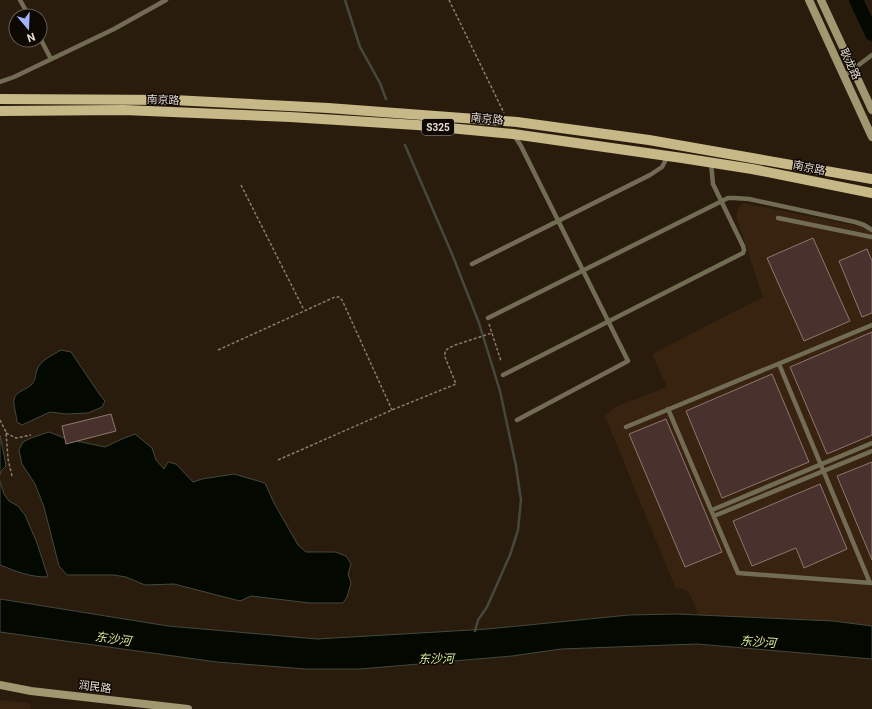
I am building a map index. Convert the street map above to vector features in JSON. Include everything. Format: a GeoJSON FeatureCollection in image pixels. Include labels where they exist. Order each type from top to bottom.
{"type":"FeatureCollection","features":[{"type":"Feature","properties":{"kind":"main road","name":"南京路"},"geometry":{"type":"LineString","coordinates":[[0,100],[172,100],[328,108],[508,122],[649,140],[872,179]]}},
{"type":"Feature","properties":{"kind":"main road","name":"南京路"},"geometry":{"type":"LineString","coordinates":[[0,111],[124,110],[282,117],[417,125],[513,134],[711,163],[872,193]]}},
{"type":"Feature","properties":{"kind":"street","name":"耿龙路"},"geometry":{"type":"LineString","coordinates":[[809,0],[872,137]]}},
{"type":"Feature","properties":{"kind":"street","name":"耿龙路"},"geometry":{"type":"LineString","coordinates":[[821,0],[872,110]]}},
{"type":"Feature","properties":{"kind":"street","name":"润民路"},"geometry":{"type":"LineString","coordinates":[[0,685],[31,691],[188,709]]}},
{"type":"Feature","properties":{"kind":"lane"},"geometry":{"type":"LineString","coordinates":[[0,82],[14,77],[114,29],[166,0]]}},
{"type":"Feature","properties":{"kind":"lane"},"geometry":{"type":"LineString","coordinates":[[45,48],[51,59]]}},
{"type":"Feature","properties":{"kind":"lane"},"geometry":{"type":"LineString","coordinates":[[844,76],[870,56]]}},
{"type":"Feature","properties":{"kind":"lane"},"geometry":{"type":"LineString","coordinates":[[513,134],[521,146],[628,361],[516,420]]}},
{"type":"Feature","properties":{"kind":"lane"},"geometry":{"type":"LineString","coordinates":[[472,264],[650,175],[662,167],[668,156]]}},
{"type":"Feature","properties":{"kind":"lane"},"geometry":{"type":"LineString","coordinates":[[503,374],[743,253],[743,246],[713,184],[711,163]]}},
{"type":"Feature","properties":{"kind":"lane"},"geometry":{"type":"LineString","coordinates":[[488,318],[728,198],[749,199],[855,222],[872,230]]}},
{"type":"Feature","properties":{"kind":"lane"},"geometry":{"type":"LineString","coordinates":[[778,218],[872,237]]}},
{"type":"Feature","properties":{"kind":"lane"},"geometry":{"type":"LineString","coordinates":[[626,427],[872,325]]}},
{"type":"Feature","properties":{"kind":"lane"},"geometry":{"type":"LineString","coordinates":[[668,409],[738,573],[871,583],[778,364]]}},
{"type":"Feature","properties":{"kind":"lane"},"geometry":{"type":"LineString","coordinates":[[712,510],[872,443]]}},
{"type":"Feature","properties":{"kind":"lane"},"geometry":{"type":"LineString","coordinates":[[714,516],[872,451]]}},
{"type":"Feature","properties":{"kind":"path"},"geometry":{"type":"LineString","coordinates":[[449,0],[508,122]]}},
{"type":"Feature","properties":{"kind":"path"},"geometry":{"type":"LineString","coordinates":[[241,185],[305,310]]}},
{"type":"Feature","properties":{"kind":"path"},"geometry":{"type":"LineString","coordinates":[[218,350],[305,310],[335,297],[339,297],[342,300],[392,410]]}},
{"type":"Feature","properties":{"kind":"path"},"geometry":{"type":"LineString","coordinates":[[488,318],[501,361]]}},
{"type":"Feature","properties":{"kind":"path"},"geometry":{"type":"LineString","coordinates":[[278,460],[392,410],[456,384],[445,356],[445,351],[455,345],[492,333]]}},
{"type":"Feature","properties":{"kind":"path"},"geometry":{"type":"LineString","coordinates":[[0,420],[6,432],[8,459],[12,476]]}},
{"type":"Feature","properties":{"kind":"path"},"geometry":{"type":"LineString","coordinates":[[6,432],[16,438],[31,435]]}},
{"type":"Feature","properties":{"kind":"shaded area"},"geometry":{"type":"Polygon","coordinates":[[[743,203],[872,229],[872,634],[701,619],[688,591],[675,587],[605,416],[615,407],[667,387],[652,354],[763,297],[736,216],[738,208],[743,203]]]}},
{"type":"Feature","properties":{"kind":"shaded area"},"geometry":{"type":"Polygon","coordinates":[[[0,700],[29,703],[31,709],[0,709],[0,700]]]}},
{"type":"Feature","properties":{"kind":"water"},"geometry":{"type":"Polygon","coordinates":[[[61,350],[71,352],[105,401],[102,407],[88,413],[66,414],[50,412],[22,425],[17,422],[14,404],[15,397],[30,386],[35,379],[37,370],[41,363],[61,350]]]}},
{"type":"Feature","properties":{"kind":"water"},"geometry":{"type":"Polygon","coordinates":[[[49,432],[67,439],[105,447],[135,434],[152,448],[156,460],[164,469],[168,462],[176,464],[193,482],[202,479],[234,474],[265,483],[274,503],[298,545],[306,552],[335,552],[346,556],[351,564],[348,574],[351,583],[347,597],[343,603],[310,603],[251,596],[240,601],[174,584],[145,585],[126,577],[114,575],[67,575],[59,566],[44,507],[35,484],[22,464],[19,450],[23,442],[49,432]]]}},
{"type":"Feature","properties":{"kind":"water"},"geometry":{"type":"Polygon","coordinates":[[[0,435],[6,466],[0,475],[0,435]]]}},
{"type":"Feature","properties":{"kind":"water"},"geometry":{"type":"Polygon","coordinates":[[[0,481],[4,494],[9,501],[18,506],[25,515],[37,543],[48,577],[29,575],[0,565],[0,481]]]}},
{"type":"Feature","properties":{"kind":"water","name":"东沙河"},"geometry":{"type":"Polygon","coordinates":[[[0,599],[168,626],[317,639],[488,629],[629,615],[677,614],[833,621],[872,626],[872,659],[697,644],[561,649],[512,656],[360,669],[306,669],[217,662],[0,632],[0,599]]]}},
{"type":"Feature","properties":{"kind":"building"},"geometry":{"type":"Polygon","coordinates":[[[813,238],[850,321],[804,341],[767,258],[813,238]]]}},
{"type":"Feature","properties":{"kind":"building"},"geometry":{"type":"Polygon","coordinates":[[[867,249],[872,261],[872,313],[862,317],[839,261],[867,249]]]}},
{"type":"Feature","properties":{"kind":"building"},"geometry":{"type":"Polygon","coordinates":[[[872,332],[872,435],[827,454],[790,367],[872,332]]]}},
{"type":"Feature","properties":{"kind":"building"},"geometry":{"type":"Polygon","coordinates":[[[772,374],[809,462],[722,498],[686,411],[772,374]]]}},
{"type":"Feature","properties":{"kind":"building"},"geometry":{"type":"Polygon","coordinates":[[[111,414],[116,431],[66,444],[62,426],[111,414]]]}},
{"type":"Feature","properties":{"kind":"building"},"geometry":{"type":"Polygon","coordinates":[[[666,419],[722,552],[685,567],[629,434],[666,419]]]}},
{"type":"Feature","properties":{"kind":"building"},"geometry":{"type":"Polygon","coordinates":[[[872,462],[872,560],[837,476],[872,462]]]}},
{"type":"Feature","properties":{"kind":"building"},"geometry":{"type":"Polygon","coordinates":[[[820,484],[847,549],[804,568],[796,548],[752,566],[733,521],[820,484]]]}},
{"type":"Feature","properties":{"kind":"waterway"},"geometry":{"type":"LineString","coordinates":[[345,0],[360,47],[380,83],[386,99]]}},
{"type":"Feature","properties":{"kind":"waterway"},"geometry":{"type":"LineString","coordinates":[[856,0],[872,34]]}},
{"type":"Feature","properties":{"kind":"waterway"},"geometry":{"type":"LineString","coordinates":[[405,145],[452,254],[479,323],[500,391],[516,466],[521,500],[518,530],[510,555],[487,607],[478,620],[475,631]]}}]}
